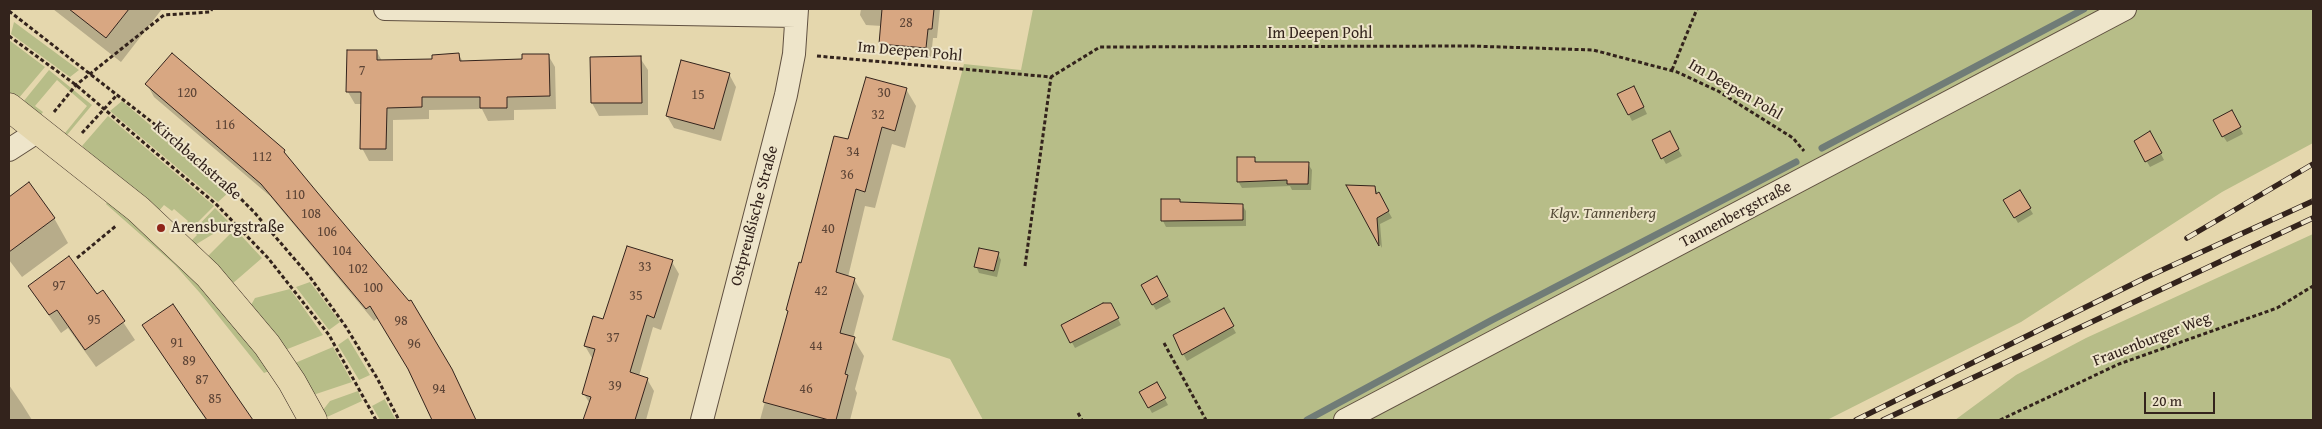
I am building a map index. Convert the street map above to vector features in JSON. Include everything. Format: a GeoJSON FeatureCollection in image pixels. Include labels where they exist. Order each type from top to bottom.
{"type":"FeatureCollection","features":[{"type":"Feature","properties":{"kind":"main road"},"geometry":{"type":"LineString","coordinates":[[9,107],[161,228],[208,275],[267,345],[292,382],[313,420]]}},
{"type":"Feature","properties":{"kind":"street"},"geometry":{"type":"LineString","coordinates":[[385,9],[797,12]]}},
{"type":"Feature","properties":{"kind":"street","name":"Tannenbergstraße"},"geometry":{"type":"LineString","coordinates":[[1345,420],[2125,9]]}},
{"type":"Feature","properties":{"kind":"street","name":"Ostpreußische Straße"},"geometry":{"type":"LineString","coordinates":[[702,420],[786,95],[794,54],[797,12]]}},
{"type":"Feature","properties":{"kind":"street"},"geometry":{"type":"LineString","coordinates":[[9,150],[40,130]]}},
{"type":"Feature","properties":{"kind":"path"},"geometry":{"type":"LineString","coordinates":[[40,130],[76,85],[164,15],[210,12],[212,9]]}},
{"type":"Feature","properties":{"kind":"path"},"geometry":{"type":"LineString","coordinates":[[1672,70],[1697,9]]}},
{"type":"Feature","properties":{"kind":"path","name":"Kirchbachstraße"},"geometry":{"type":"LineString","coordinates":[[9,11],[196,159],[254,212],[310,277],[346,327],[377,378],[399,420]]}},
{"type":"Feature","properties":{"kind":"path","name":"Kirchbachstraße"},"geometry":{"type":"LineString","coordinates":[[9,36],[76,85],[217,205],[268,258],[329,335],[376,420]]}},
{"type":"Feature","properties":{"kind":"path","name":"Im Deepen Pohl"},"geometry":{"type":"LineString","coordinates":[[794,54],[1051,77],[1100,47],[1471,46],[1593,50],[1672,70],[1718,91],[1793,138],[1820,171]]}},
{"type":"Feature","properties":{"kind":"path"},"geometry":{"type":"LineString","coordinates":[[1025,266],[1051,77]]}},
{"type":"Feature","properties":{"kind":"path"},"geometry":{"type":"LineString","coordinates":[[77,258],[121,222]]}},
{"type":"Feature","properties":{"kind":"path","name":"Frauenburger Weg"},"geometry":{"type":"LineString","coordinates":[[2000,420],[2119,364],[2277,308],[2313,286]]}},
{"type":"Feature","properties":{"kind":"path"},"geometry":{"type":"LineString","coordinates":[[1164,343],[1206,420]]}},
{"type":"Feature","properties":{"kind":"path"},"geometry":{"type":"LineString","coordinates":[[1078,413],[1082,420]]}},
{"type":"Feature","properties":{"kind":"green space","name":"Klgv. Tannenberg"},"geometry":{"type":"Polygon","coordinates":[[[1033,9],[2313,9],[2313,143],[2222,192],[2021,322],[1827,420],[983,420],[950,359],[892,340],[964,64],[1021,70],[1033,9]]]}},
{"type":"Feature","properties":{"kind":"green space"},"geometry":{"type":"Polygon","coordinates":[[[14,22],[79,70],[70,77],[11,34],[14,22]]]}},
{"type":"Feature","properties":{"kind":"green space"},"geometry":{"type":"Polygon","coordinates":[[[9,40],[45,67],[18,99],[9,92],[9,40]]]}},
{"type":"Feature","properties":{"kind":"green space"},"geometry":{"type":"Polygon","coordinates":[[[49,70],[92,105],[67,135],[65,133],[87,106],[57,80],[35,106],[43,112],[40,116],[23,102],[49,70]]]}},
{"type":"Feature","properties":{"kind":"green space"},"geometry":{"type":"Polygon","coordinates":[[[122,101],[229,192],[218,202],[110,111],[122,101]]]}},
{"type":"Feature","properties":{"kind":"green space"},"geometry":{"type":"Polygon","coordinates":[[[108,116],[214,206],[191,229],[186,224],[188,221],[174,209],[172,211],[164,205],[158,212],[82,146],[108,116]]]}},
{"type":"Feature","properties":{"kind":"green space"},"geometry":{"type":"Polygon","coordinates":[[[108,201],[140,227],[205,290],[253,348],[269,371],[264,373],[175,265],[106,204],[108,201]]]}},
{"type":"Feature","properties":{"kind":"green space"},"geometry":{"type":"Polygon","coordinates":[[[215,208],[228,221],[218,231],[195,245],[191,241],[197,235],[193,231],[215,208]]]}},
{"type":"Feature","properties":{"kind":"green space"},"geometry":{"type":"Polygon","coordinates":[[[235,229],[262,258],[232,284],[208,256],[235,229]]]}},
{"type":"Feature","properties":{"kind":"green space"},"geometry":{"type":"Polygon","coordinates":[[[2313,234],[2313,420],[1955,420],[2016,375],[2086,338],[2313,234]]]}},
{"type":"Feature","properties":{"kind":"green space"},"geometry":{"type":"Polygon","coordinates":[[[310,282],[340,322],[329,330],[296,287],[310,282]]]}},
{"type":"Feature","properties":{"kind":"green space"},"geometry":{"type":"Polygon","coordinates":[[[290,289],[323,335],[285,350],[251,305],[255,298],[290,289]]]}},
{"type":"Feature","properties":{"kind":"green space"},"geometry":{"type":"Polygon","coordinates":[[[348,338],[370,375],[359,380],[338,345],[348,338]]]}},
{"type":"Feature","properties":{"kind":"green space"},"geometry":{"type":"Polygon","coordinates":[[[333,347],[352,382],[313,395],[295,363],[333,347]]]}},
{"type":"Feature","properties":{"kind":"green space"},"geometry":{"type":"Polygon","coordinates":[[[358,391],[362,401],[327,417],[323,410],[330,401],[358,391]]]}},
{"type":"Feature","properties":{"kind":"green space"},"geometry":{"type":"Polygon","coordinates":[[[385,399],[396,420],[380,420],[372,406],[385,399]]]}},
{"type":"Feature","properties":{"kind":"building"},"geometry":{"type":"Polygon","coordinates":[[[69,9],[129,9],[106,38],[69,9]]]}},
{"type":"Feature","properties":{"kind":"building"},"geometry":{"type":"Polygon","coordinates":[[[882,9],[934,9],[932,29],[928,29],[926,48],[879,44],[882,9]]]}},
{"type":"Feature","properties":{"kind":"building"},"geometry":{"type":"Polygon","coordinates":[[[347,50],[377,50],[377,60],[432,59],[432,55],[459,53],[460,61],[522,59],[522,54],[549,54],[550,96],[507,97],[507,108],[480,108],[480,97],[422,97],[422,107],[387,108],[386,149],[360,149],[361,92],[346,92],[347,50]]]}},
{"type":"Feature","properties":{"kind":"building"},"geometry":{"type":"Polygon","coordinates":[[[172,53],[285,150],[284,152],[317,192],[409,301],[411,300],[452,369],[476,420],[432,420],[408,369],[370,306],[366,309],[261,184],[145,84],[172,53]]]}},
{"type":"Feature","properties":{"kind":"building"},"geometry":{"type":"Polygon","coordinates":[[[641,56],[642,103],[591,103],[590,57],[641,56]]]}},
{"type":"Feature","properties":{"kind":"building"},"geometry":{"type":"Polygon","coordinates":[[[681,60],[730,73],[714,129],[666,116],[681,60]]]}},
{"type":"Feature","properties":{"kind":"building"},"geometry":{"type":"Polygon","coordinates":[[[866,77],[907,88],[895,131],[882,127],[865,192],[856,189],[836,272],[855,278],[840,333],[855,337],[845,374],[848,375],[836,420],[829,420],[763,402],[788,311],[786,310],[799,262],[801,263],[834,136],[848,139],[866,77]]]}},
{"type":"Feature","properties":{"kind":"building"},"geometry":{"type":"Polygon","coordinates":[[[1634,86],[1644,107],[1628,115],[1617,94],[1634,86]]]}},
{"type":"Feature","properties":{"kind":"building"},"geometry":{"type":"Polygon","coordinates":[[[2232,110],[2241,127],[2222,137],[2213,120],[2232,110]]]}},
{"type":"Feature","properties":{"kind":"building"},"geometry":{"type":"Polygon","coordinates":[[[1670,131],[1679,149],[1661,159],[1652,140],[1670,131]]]}},
{"type":"Feature","properties":{"kind":"building"},"geometry":{"type":"Polygon","coordinates":[[[2150,131],[2162,153],[2145,162],[2134,141],[2150,131]]]}},
{"type":"Feature","properties":{"kind":"building"},"geometry":{"type":"Polygon","coordinates":[[[1237,157],[1255,157],[1255,162],[1309,162],[1308,184],[1287,184],[1287,180],[1237,182],[1237,157]]]}},
{"type":"Feature","properties":{"kind":"building"},"geometry":{"type":"Polygon","coordinates":[[[29,182],[55,218],[9,252],[9,197],[29,182]]]}},
{"type":"Feature","properties":{"kind":"building"},"geometry":{"type":"Polygon","coordinates":[[[1346,185],[1375,186],[1376,194],[1379,192],[1389,211],[1377,218],[1379,246],[1346,185]]]}},
{"type":"Feature","properties":{"kind":"building"},"geometry":{"type":"Polygon","coordinates":[[[2020,190],[2031,208],[2014,218],[2003,200],[2020,190]]]}},
{"type":"Feature","properties":{"kind":"building"},"geometry":{"type":"Polygon","coordinates":[[[1161,199],[1180,199],[1180,202],[1243,204],[1243,220],[1161,221],[1161,199]]]}},
{"type":"Feature","properties":{"kind":"building"},"geometry":{"type":"Polygon","coordinates":[[[627,246],[673,260],[654,318],[647,315],[630,372],[648,378],[635,420],[583,420],[591,397],[582,394],[595,349],[584,346],[593,316],[603,319],[627,246]]]}},
{"type":"Feature","properties":{"kind":"building"},"geometry":{"type":"Polygon","coordinates":[[[979,248],[999,252],[994,271],[974,267],[979,248]]]}},
{"type":"Feature","properties":{"kind":"building"},"geometry":{"type":"Polygon","coordinates":[[[69,256],[97,294],[103,290],[125,321],[85,350],[57,310],[49,315],[28,286],[69,256]]]}},
{"type":"Feature","properties":{"kind":"building"},"geometry":{"type":"Polygon","coordinates":[[[1157,276],[1168,296],[1152,305],[1141,285],[1157,276]]]}},
{"type":"Feature","properties":{"kind":"building"},"geometry":{"type":"Polygon","coordinates":[[[1103,303],[1111,303],[1119,318],[1070,343],[1061,325],[1103,303]]]}},
{"type":"Feature","properties":{"kind":"building"},"geometry":{"type":"Polygon","coordinates":[[[173,304],[253,420],[207,420],[193,400],[142,325],[173,304]]]}},
{"type":"Feature","properties":{"kind":"building"},"geometry":{"type":"Polygon","coordinates":[[[1224,308],[1234,326],[1182,355],[1173,335],[1224,308]]]}},
{"type":"Feature","properties":{"kind":"building"},"geometry":{"type":"Polygon","coordinates":[[[1157,382],[1166,398],[1148,408],[1139,392],[1157,382]]]}},
{"type":"Feature","properties":{"kind":"waterway"},"geometry":{"type":"LineString","coordinates":[[1822,148],[2084,9]]}},
{"type":"Feature","properties":{"kind":"waterway"},"geometry":{"type":"LineString","coordinates":[[1307,420],[1492,320],[1796,162]]}},
{"type":"Feature","properties":{"kind":"railway"},"geometry":{"type":"LineString","coordinates":[[2187,238],[2313,164]]}},
{"type":"Feature","properties":{"kind":"railway"},"geometry":{"type":"LineString","coordinates":[[1856,420],[2147,277],[2313,201]]}},
{"type":"Feature","properties":{"kind":"railway"},"geometry":{"type":"LineString","coordinates":[[1883,420],[2313,218]]}},
{"type":"Feature","properties":{"kind":"place","name":"Arensburgstraße"},"geometry":{"type":"Point","coordinates":[161,228]}}]}
